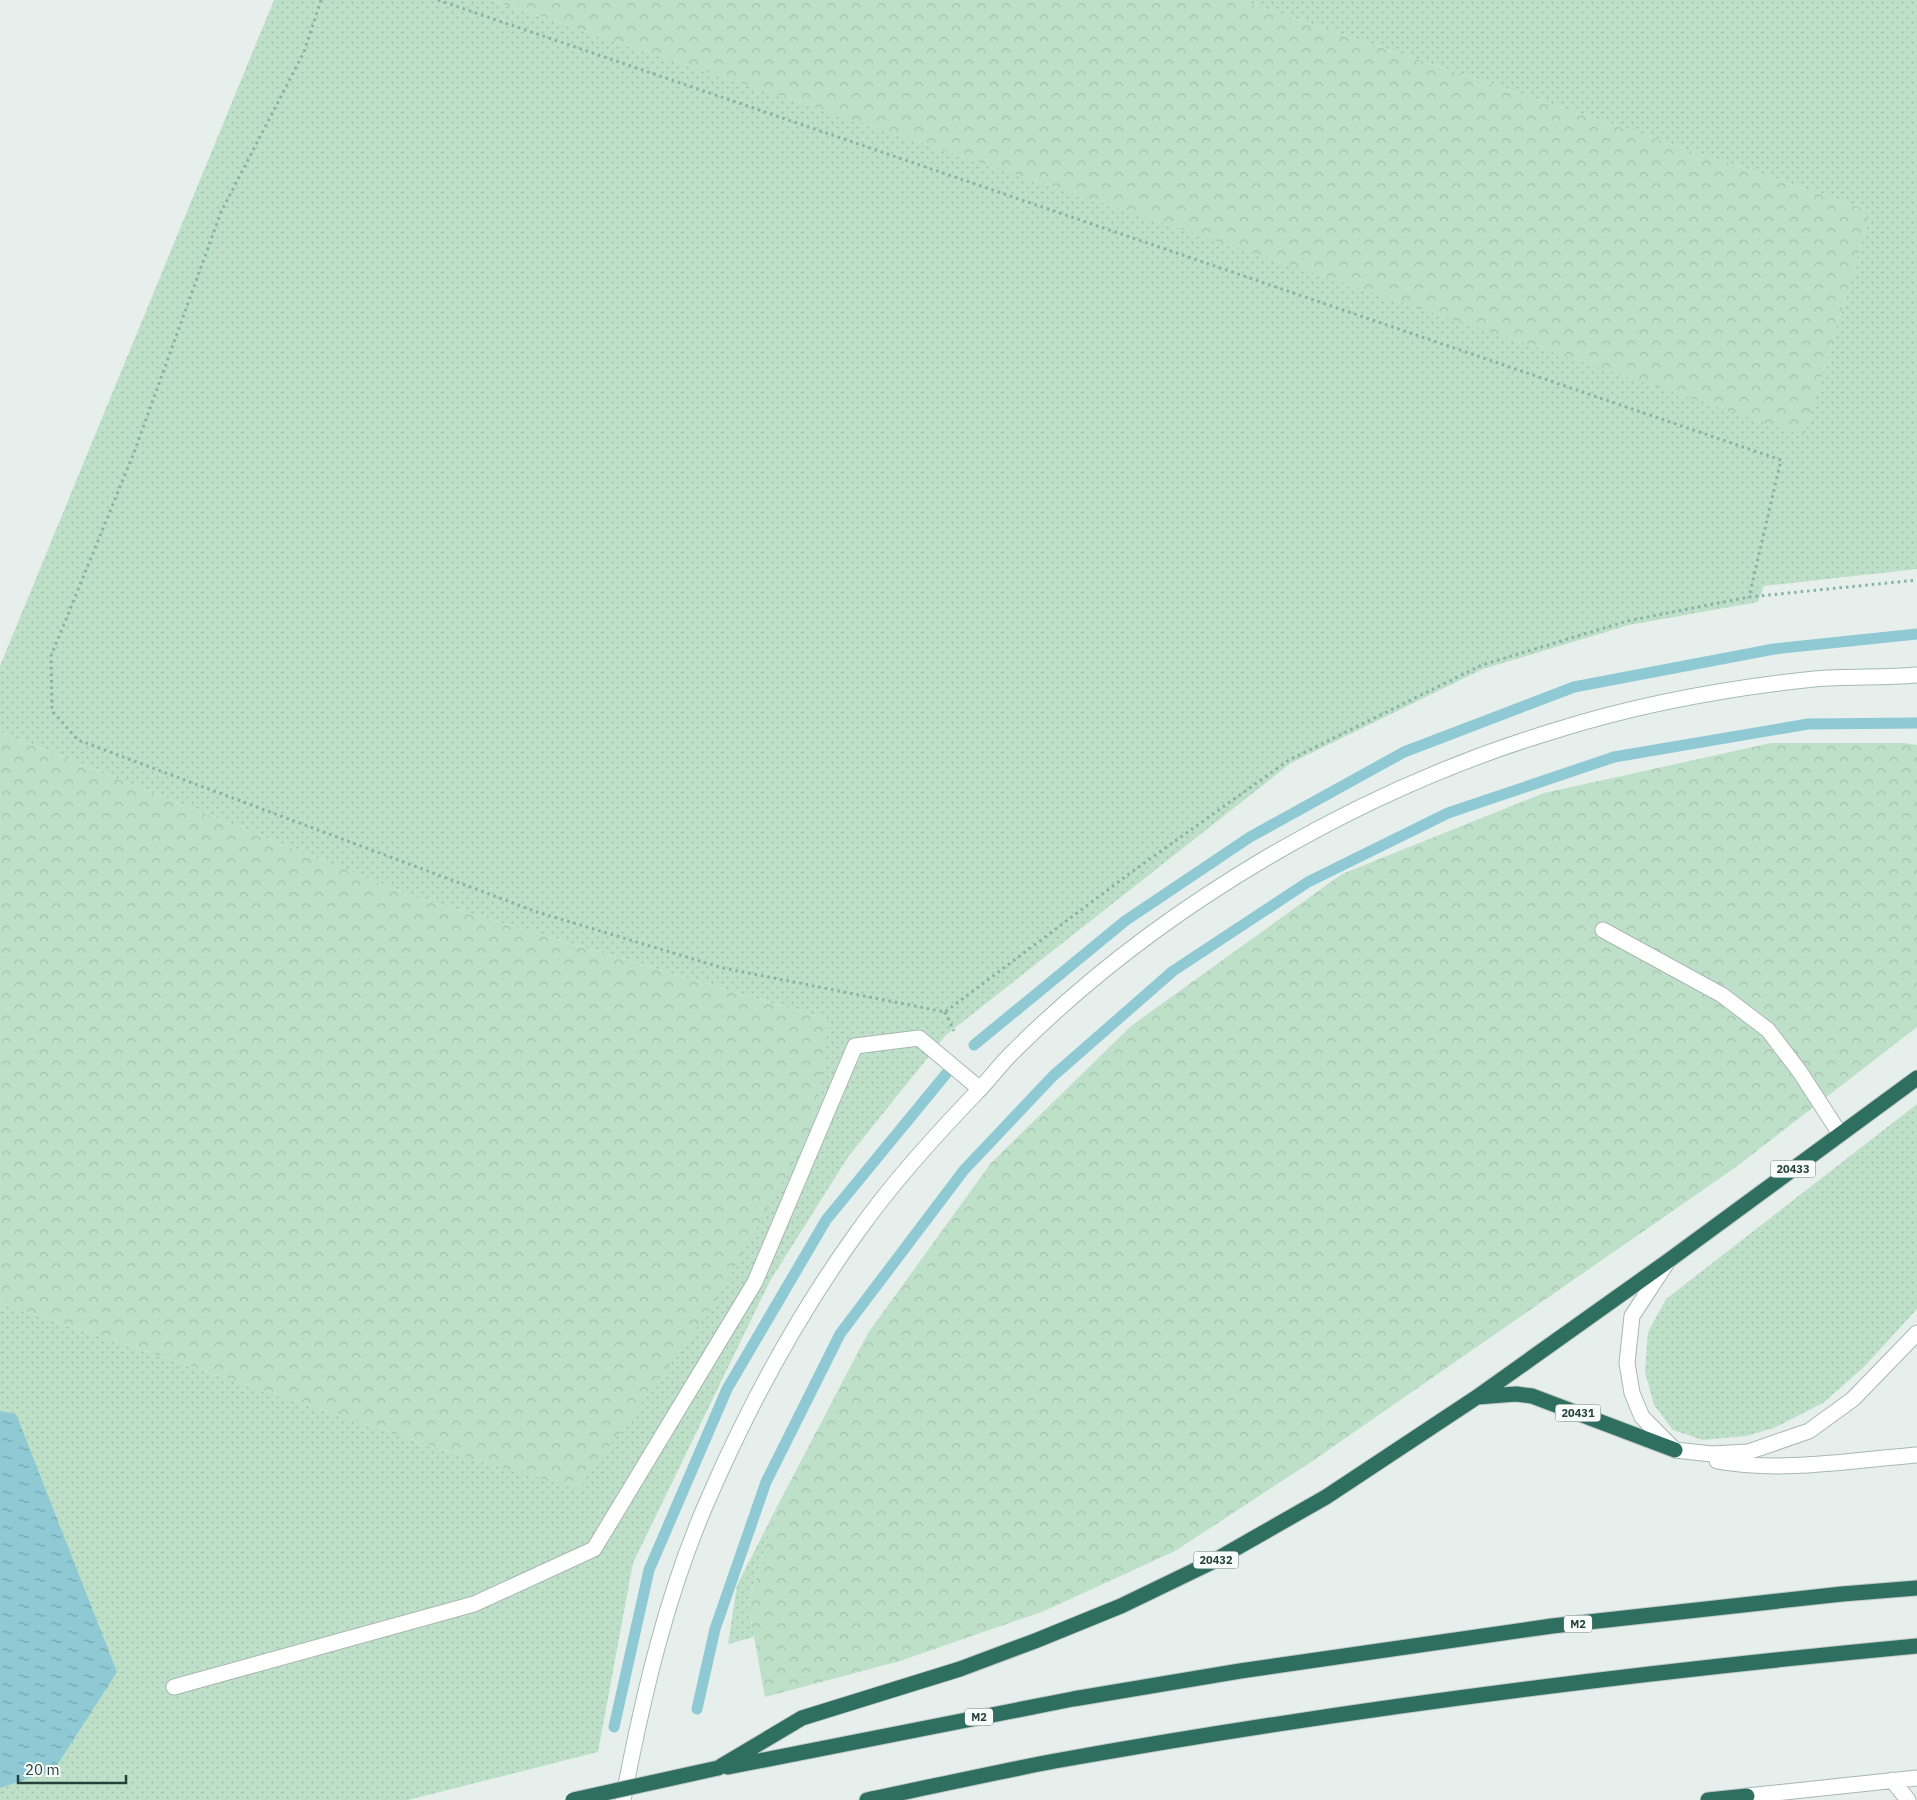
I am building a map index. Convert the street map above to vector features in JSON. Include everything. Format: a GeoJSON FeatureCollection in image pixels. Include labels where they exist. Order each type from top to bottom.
{"type":"FeatureCollection","features":[{"type":"Feature","properties":{"kind":"highway","name":"20433"},"geometry":{"type":"LineString","coordinates":[[1668,1261],[1917,1078]]}},
{"type":"Feature","properties":{"kind":"highway","name":"20432"},"geometry":{"type":"LineString","coordinates":[[718,1768],[802,1718],[960,1669],[1079,1624],[1167,1586],[1212,1562],[1326,1497],[1477,1397],[1668,1261]]}},
{"type":"Feature","properties":{"kind":"highway","name":"20431"},"geometry":{"type":"LineString","coordinates":[[1477,1397],[1516,1394],[1532,1396],[1675,1450]]}},
{"type":"Feature","properties":{"kind":"highway","name":"M2"},"geometry":{"type":"LineString","coordinates":[[573,1800],[718,1768],[1073,1699],[1240,1671],[1552,1626],[1842,1594],[1917,1588]]}},
{"type":"Feature","properties":{"kind":"highway"},"geometry":{"type":"LineString","coordinates":[[867,1800],[1054,1762],[1283,1724],[1735,1663],[1917,1646]]}},
{"type":"Feature","properties":{"kind":"highway"},"geometry":{"type":"LineString","coordinates":[[1708,1800],[1749,1799]]}},
{"type":"Feature","properties":{"kind":"main road"},"geometry":{"type":"LineString","coordinates":[[623,1800],[638,1724],[669,1607],[709,1497],[737,1436],[788,1338],[858,1230],[935,1135],[1014,1051],[1090,982],[1149,934],[1316,830],[1371,801],[1470,759],[1557,730],[1608,716],[1696,698],[1817,679],[1916,675]]}},
{"type":"Feature","properties":{"kind":"main road"},"geometry":{"type":"LineString","coordinates":[[1603,930],[1722,995],[1768,1030],[1800,1072],[1840,1134]]}},
{"type":"Feature","properties":{"kind":"main road"},"geometry":{"type":"LineString","coordinates":[[174,1687],[474,1604],[594,1549],[755,1282],[856,1046],[920,1038],[980,1089]]}},
{"type":"Feature","properties":{"kind":"main road"},"geometry":{"type":"LineString","coordinates":[[1668,1261],[1632,1316],[1627,1363],[1632,1393],[1642,1417],[1675,1450],[1712,1454],[1748,1452],[1809,1431],[1853,1399],[1917,1334]]}},
{"type":"Feature","properties":{"kind":"main road","name":"20431"},"geometry":{"type":"LineString","coordinates":[[1675,1450],[1720,1462],[1766,1465],[1917,1455]]}},
{"type":"Feature","properties":{"kind":"main road"},"geometry":{"type":"LineString","coordinates":[[1749,1799],[1917,1778]]}},
{"type":"Feature","properties":{"kind":"main road"},"geometry":{"type":"LineString","coordinates":[[1892,1780],[1908,1800]]}},
{"type":"Feature","properties":{"kind":"path"},"geometry":{"type":"LineString","coordinates":[[321,0],[304,52],[221,212],[135,450],[51,656],[52,711],[78,740],[537,912],[723,968],[945,1012],[1133,871],[1289,760],[1482,665],[1627,620],[1749,597],[1917,580]]}},
{"type":"Feature","properties":{"kind":"path"},"geometry":{"type":"LineString","coordinates":[[438,0],[1781,460],[1749,597]]}},
{"type":"Feature","properties":{"kind":"green space"},"geometry":{"type":"Polygon","coordinates":[[[274,0],[491,0],[1804,435],[1871,211],[1239,0],[1917,0],[1917,569],[1764,586],[1758,602],[1629,625],[1483,669],[1291,763],[946,1035],[848,1157],[770,1281],[633,1563],[598,1752],[408,1800],[0,1800],[0,1303],[468,1458],[829,1020],[414,897],[0,732],[0,666],[274,0]]]}},
{"type":"Feature","properties":{"kind":"green space"},"geometry":{"type":"Polygon","coordinates":[[[491,0],[1239,0],[1871,211],[1804,436],[491,0]]]}},
{"type":"Feature","properties":{"kind":"green space"},"geometry":{"type":"Polygon","coordinates":[[[0,732],[414,897],[829,1020],[815,1124],[711,1309],[578,1489],[468,1458],[0,1303],[0,732]]]}},
{"type":"Feature","properties":{"kind":"green space"},"geometry":{"type":"Polygon","coordinates":[[[1771,743],[1905,743],[1917,745],[1917,1027],[1736,1167],[1311,1462],[1175,1551],[1044,1611],[900,1661],[765,1697],[748,1604],[779,1503],[868,1333],[991,1163],[1131,1026],[1342,874],[1544,793],[1771,743]]]}},
{"type":"Feature","properties":{"kind":"green space"},"geometry":{"type":"Polygon","coordinates":[[[1917,1104],[1917,1309],[1864,1367],[1823,1403],[1774,1428],[1746,1436],[1703,1440],[1673,1430],[1654,1405],[1645,1372],[1648,1332],[1666,1299],[1917,1104]]]}},
{"type":"Feature","properties":{"kind":"green space"},"geometry":{"type":"Polygon","coordinates":[[[779,1503],[748,1604],[754,1637],[728,1644],[737,1585],[779,1503]]]}},
{"type":"Feature","properties":{"kind":"water"},"geometry":{"type":"Polygon","coordinates":[[[0,1411],[16,1414],[117,1672],[54,1770],[0,1788],[0,1411]]]}},
{"type":"Feature","properties":{"kind":"waterway"},"geometry":{"type":"LineString","coordinates":[[974,1045],[1125,921],[1250,837],[1404,752],[1574,687],[1774,649],[1917,634]]}},
{"type":"Feature","properties":{"kind":"waterway"},"geometry":{"type":"LineString","coordinates":[[697,1709],[715,1629],[766,1482],[840,1334],[964,1170],[1053,1076],[1173,971],[1308,882],[1448,813],[1614,757],[1808,724],[1917,723]]}},
{"type":"Feature","properties":{"kind":"waterway"},"geometry":{"type":"LineString","coordinates":[[614,1727],[649,1570],[727,1389],[826,1220],[946,1074]]}}]}
